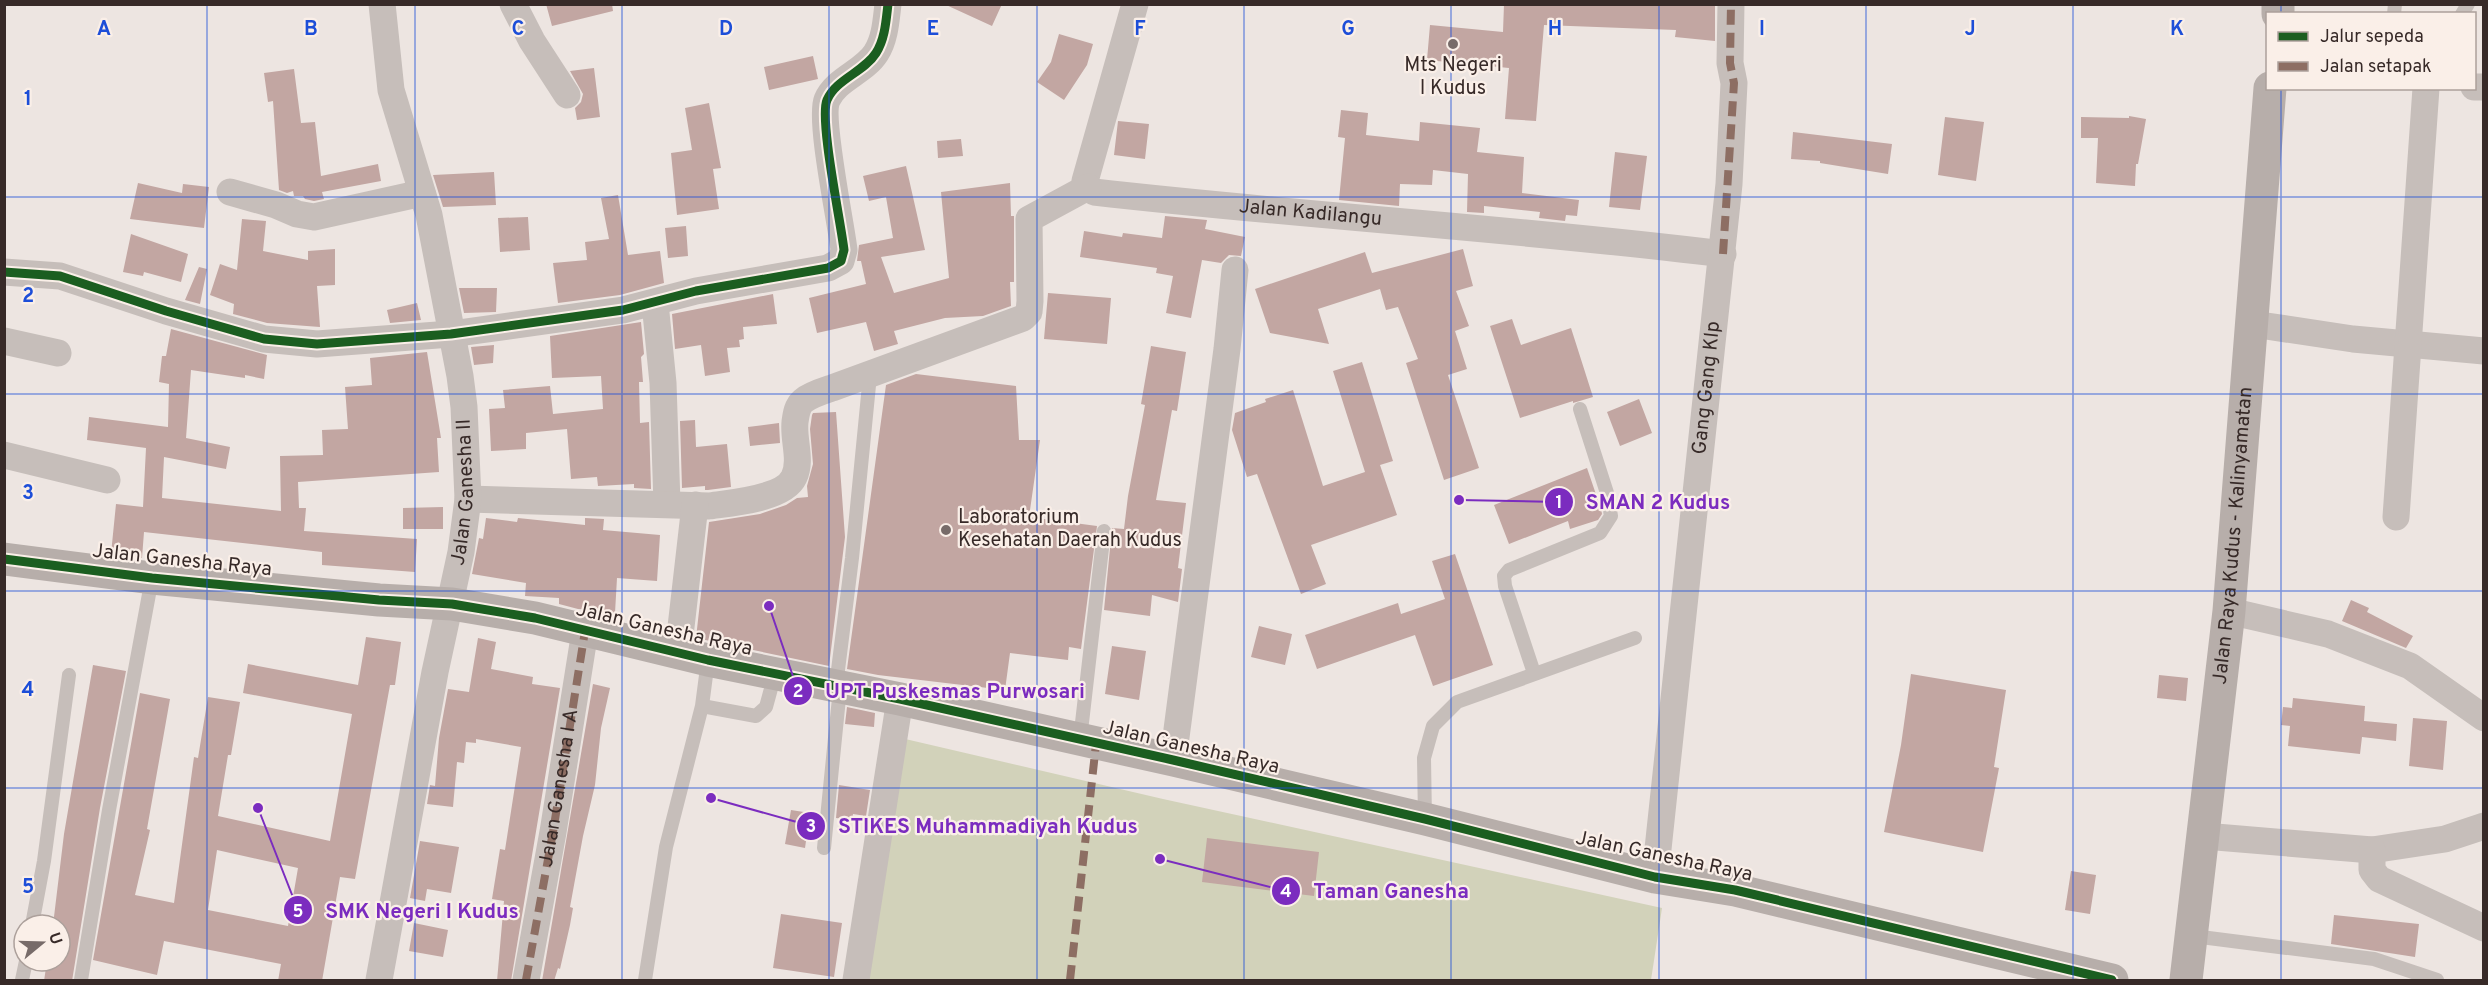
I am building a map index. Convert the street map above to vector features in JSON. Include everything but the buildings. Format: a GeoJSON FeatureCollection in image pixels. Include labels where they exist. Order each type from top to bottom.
{"type":"FeatureCollection","features":[{"type":"Feature","properties":{"kind":"street"},"geometry":{"type":"LineString","coordinates":[[513,4],[531,41],[567,95]]}},
{"type":"Feature","properties":{"kind":"street"},"geometry":{"type":"LineString","coordinates":[[4,272],[60,276],[166,311],[264,339],[317,344],[451,334],[623,310],[718,287],[828,268],[841,261],[844,250],[825,127],[826,101],[842,82],[875,55],[882,39],[888,4]]}},
{"type":"Feature","properties":{"kind":"street"},"geometry":{"type":"LineString","coordinates":[[468,499],[696,505],[739,502],[764,496],[788,485],[794,477],[798,450],[796,412],[801,402],[832,388],[1023,318],[1029,312],[1030,301],[1029,219],[1088,188],[1085,181],[1135,4]]}},
{"type":"Feature","properties":{"kind":"street","name":"Gang Gang Klp"},"geometry":{"type":"LineString","coordinates":[[1655,877],[1722,254],[1734,83],[1730,55],[1731,4]]}},
{"type":"Feature","properties":{"kind":"street","name":"Jalan Ganesha II"},"geometry":{"type":"LineString","coordinates":[[379,981],[435,672],[452,604],[468,499],[464,407],[429,215],[391,90],[386,5]]}},
{"type":"Feature","properties":{"kind":"street","name":"Jalan Raya Kudus - Kalinyamatan"},"geometry":{"type":"LineString","coordinates":[[2186,981],[2229,611],[2270,90]]}},
{"type":"Feature","properties":{"kind":"street"},"geometry":{"type":"LineString","coordinates":[[2396,517],[2426,90]]}},
{"type":"Feature","properties":{"kind":"street","name":"Jalan Kadilangu"},"geometry":{"type":"LineString","coordinates":[[1088,188],[1094,192],[1244,209],[1597,238],[1722,254]]}},
{"type":"Feature","properties":{"kind":"street"},"geometry":{"type":"LineString","coordinates":[[230,192],[307,216],[324,215],[422,193]]}},
{"type":"Feature","properties":{"kind":"street"},"geometry":{"type":"LineString","coordinates":[[1173,760],[1227,349],[1235,270]]}},
{"type":"Feature","properties":{"kind":"street"},"geometry":{"type":"LineString","coordinates":[[655,303],[663,383],[667,504]]}},
{"type":"Feature","properties":{"kind":"street"},"geometry":{"type":"LineString","coordinates":[[2253,324],[2407,345],[2484,351]]}},
{"type":"Feature","properties":{"kind":"street"},"geometry":{"type":"LineString","coordinates":[[4,341],[58,353]]}},
{"type":"Feature","properties":{"kind":"street"},"geometry":{"type":"LineString","coordinates":[[4,455],[107,480]]}},
{"type":"Feature","properties":{"kind":"street"},"geometry":{"type":"LineString","coordinates":[[693,656],[696,505]]}},
{"type":"Feature","properties":{"kind":"street","name":"Jalan Ganesha Raya"},"geometry":{"type":"LineString","coordinates":[[4,559],[152,578],[379,600],[452,604],[535,618],[693,656],[900,699],[1173,760],[1425,819],[1655,877],[1735,890],[2112,981]]}},
{"type":"Feature","properties":{"kind":"street"},"geometry":{"type":"LineString","coordinates":[[2229,611],[2328,634],[2410,666],[2484,718]]}},
{"type":"Feature","properties":{"kind":"street","name":"Jalan Ganesha I A"},"geometry":{"type":"LineString","coordinates":[[526,981],[553,832],[585,631]]}},
{"type":"Feature","properties":{"kind":"street"},"geometry":{"type":"LineString","coordinates":[[856,981],[900,699]]}},
{"type":"Feature","properties":{"kind":"street"},"geometry":{"type":"LineString","coordinates":[[2204,836],[2372,850],[2445,839],[2484,826]]}},
{"type":"Feature","properties":{"kind":"street"},"geometry":{"type":"LineString","coordinates":[[2372,850],[2372,870],[2379,879],[2484,928]]}},
{"type":"Feature","properties":{"kind":"lane"},"geometry":{"type":"LineString","coordinates":[[824,848],[870,375]]}},
{"type":"Feature","properties":{"kind":"lane"},"geometry":{"type":"LineString","coordinates":[[1534,673],[1505,586],[1504,576],[1509,570],[1600,533],[1611,516],[1607,493],[1580,409]]}},
{"type":"Feature","properties":{"kind":"lane"},"geometry":{"type":"LineString","coordinates":[[1080,740],[1104,531]]}},
{"type":"Feature","properties":{"kind":"lane"},"geometry":{"type":"LineString","coordinates":[[81,981],[109,810],[152,578]]}},
{"type":"Feature","properties":{"kind":"lane"},"geometry":{"type":"LineString","coordinates":[[1425,819],[1424,758],[1433,726],[1457,702],[1635,638]]}},
{"type":"Feature","properties":{"kind":"lane"},"geometry":{"type":"LineString","coordinates":[[645,981],[666,847],[702,706],[693,656]]}},
{"type":"Feature","properties":{"kind":"lane"},"geometry":{"type":"LineString","coordinates":[[702,706],[756,716],[766,707],[775,674]]}},
{"type":"Feature","properties":{"kind":"lane"},"geometry":{"type":"LineString","coordinates":[[35,913],[69,675]]}},
{"type":"Feature","properties":{"kind":"lane"},"geometry":{"type":"LineString","coordinates":[[2193,936],[2374,959],[2437,981]]}},
{"type":"Feature","properties":{"kind":"green space"},"geometry":{"type":"Polygon","coordinates":[[[901,738],[1163,799],[1662,908],[1651,980],[867,980],[901,738]]]}},
{"type":"Feature","properties":{"kind":"marked path"},"geometry":{"type":"LineString","coordinates":[[1723,254],[1734,83],[1730,63],[1731,4]]}},
{"type":"Feature","properties":{"kind":"marked path"},"geometry":{"type":"LineString","coordinates":[[526,980],[553,832],[585,631]]}},
{"type":"Feature","properties":{"kind":"marked path"},"geometry":{"type":"LineString","coordinates":[[1070,980],[1096,744]]}},
{"type":"Feature","properties":{"kind":"cycle path"},"geometry":{"type":"LineString","coordinates":[[4,272],[60,276],[166,311],[264,339],[317,344],[451,334],[623,310],[696,291],[828,268],[841,261],[844,250],[828,149],[825,111],[827,100],[837,86],[871,60],[876,53],[883,36],[888,4]]}},
{"type":"Feature","properties":{"kind":"cycle path"},"geometry":{"type":"LineString","coordinates":[[4,559],[152,578],[379,600],[452,604],[535,618],[708,660],[900,699],[1173,760],[1425,819],[1655,877],[1735,890],[2112,980]]}},
{"type":"Feature","properties":{"kind":"place","name":"Mts Negeri I Kudus"},"geometry":{"type":"Point","coordinates":[1453,44]}},
{"type":"Feature","properties":{"kind":"place","name":"SMAN 2 Kudus"},"geometry":{"type":"Point","coordinates":[1459,500]}},
{"type":"Feature","properties":{"kind":"place","name":"Laboratorium Kesehatan Daerah Kudus"},"geometry":{"type":"Point","coordinates":[946,530]}},
{"type":"Feature","properties":{"kind":"place","name":"UPT Puskesmas Purwosari"},"geometry":{"type":"Point","coordinates":[769,606]}},
{"type":"Feature","properties":{"kind":"place","name":"STIKES Muhammadiyah Kudus"},"geometry":{"type":"Point","coordinates":[711,798]}},
{"type":"Feature","properties":{"kind":"place","name":"SMK Negeri I Kudus"},"geometry":{"type":"Point","coordinates":[258,808]}},
{"type":"Feature","properties":{"kind":"place","name":"Taman Ganesha"},"geometry":{"type":"Point","coordinates":[1160,859]}}]}
